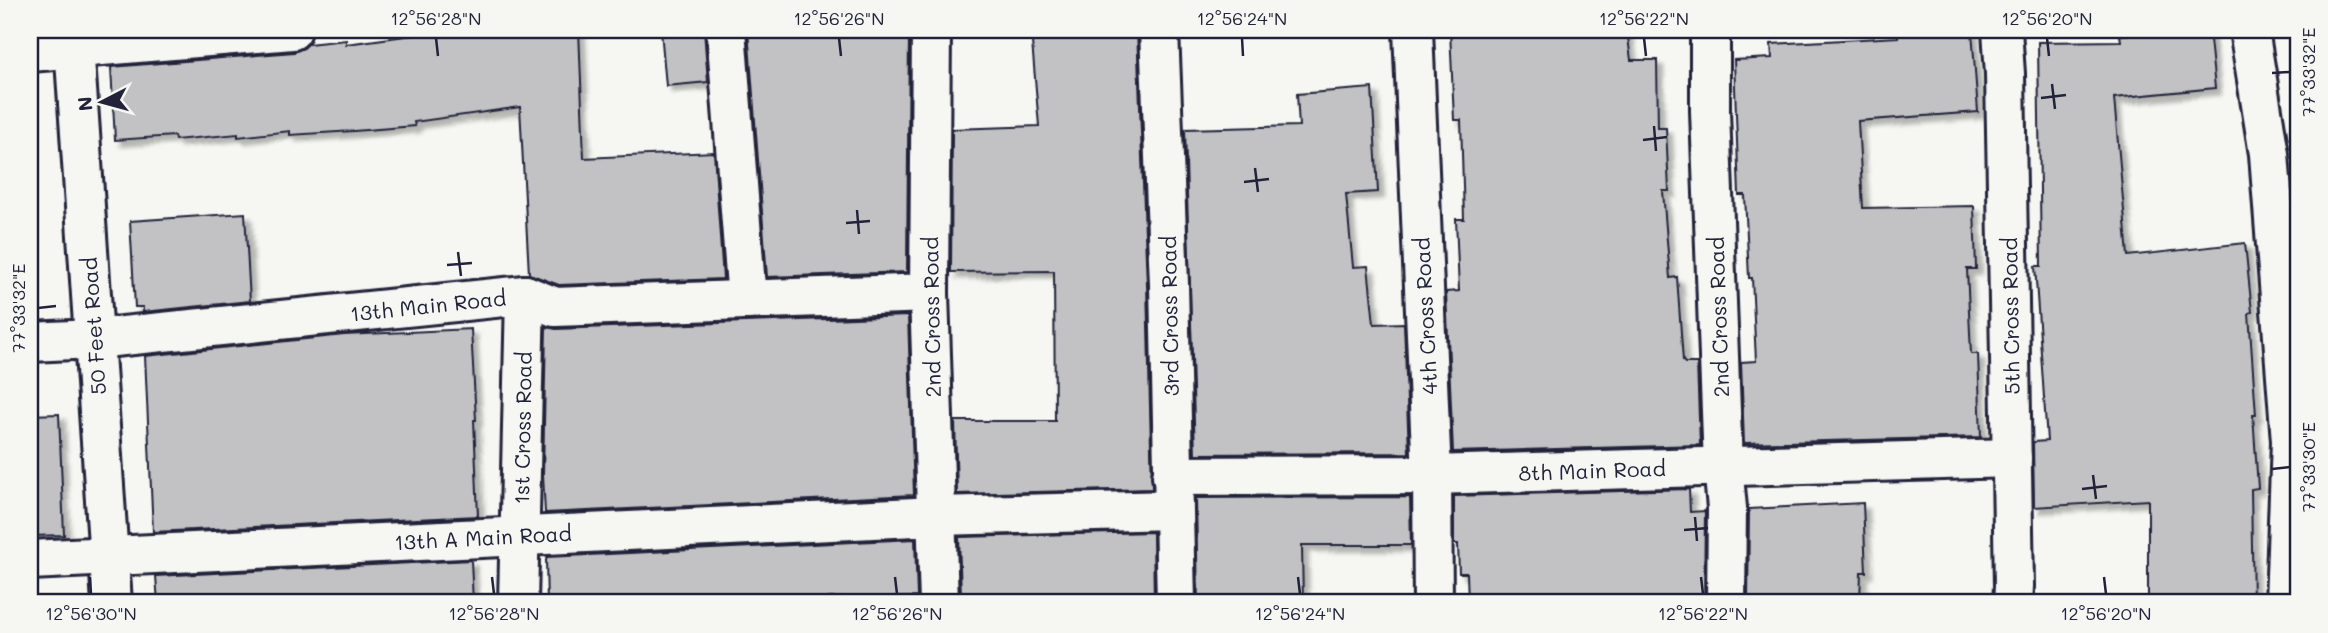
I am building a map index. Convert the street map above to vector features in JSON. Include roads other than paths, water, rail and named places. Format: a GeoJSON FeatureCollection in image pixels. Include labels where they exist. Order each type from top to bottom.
{"type":"FeatureCollection","features":[{"type":"Feature","properties":{"kind":"street"},"geometry":{"type":"LineString","coordinates":[[30,52],[74,39],[292,30]]}},
{"type":"Feature","properties":{"kind":"street"},"geometry":{"type":"LineString","coordinates":[[726,30],[747,300]]}},
{"type":"Feature","properties":{"kind":"street","name":"2nd Cross Road"},"geometry":{"type":"LineString","coordinates":[[931,30],[929,293],[939,603]]}},
{"type":"Feature","properties":{"kind":"street","name":"3rd Cross Road"},"geometry":{"type":"LineString","coordinates":[[1159,30],[1170,284],[1177,603]]}},
{"type":"Feature","properties":{"kind":"street","name":"4th Cross Road"},"geometry":{"type":"LineString","coordinates":[[1413,30],[1433,475],[1433,603]]}},
{"type":"Feature","properties":{"kind":"street","name":"2nd Cross Road"},"geometry":{"type":"LineString","coordinates":[[1710,30],[1710,111],[1723,466],[1727,508],[1726,603]]}},
{"type":"Feature","properties":{"kind":"street","name":"5th Cross Road"},"geometry":{"type":"LineString","coordinates":[[2002,30],[2006,88],[2012,603]]}},
{"type":"Feature","properties":{"kind":"street"},"geometry":{"type":"LineString","coordinates":[[2249,30],[2269,154],[2291,440],[2285,603]]}},
{"type":"Feature","properties":{"kind":"street","name":"50 Feet Road"},"geometry":{"type":"LineString","coordinates":[[74,39],[112,603]]}},
{"type":"Feature","properties":{"kind":"street","name":"13th Main Road"},"geometry":{"type":"LineString","coordinates":[[30,342],[94,339],[525,295],[555,307],[929,293]]}},
{"type":"Feature","properties":{"kind":"street","name":"1st Cross Road"},"geometry":{"type":"LineString","coordinates":[[518,603],[525,295]]}},
{"type":"Feature","properties":{"kind":"street","name":"8th Main Road"},"geometry":{"type":"LineString","coordinates":[[1173,493],[1433,475],[2012,458]]}},
{"type":"Feature","properties":{"kind":"street","name":"13th A Main Road"},"geometry":{"type":"LineString","coordinates":[[30,560],[936,516],[1173,493]]}}]}
